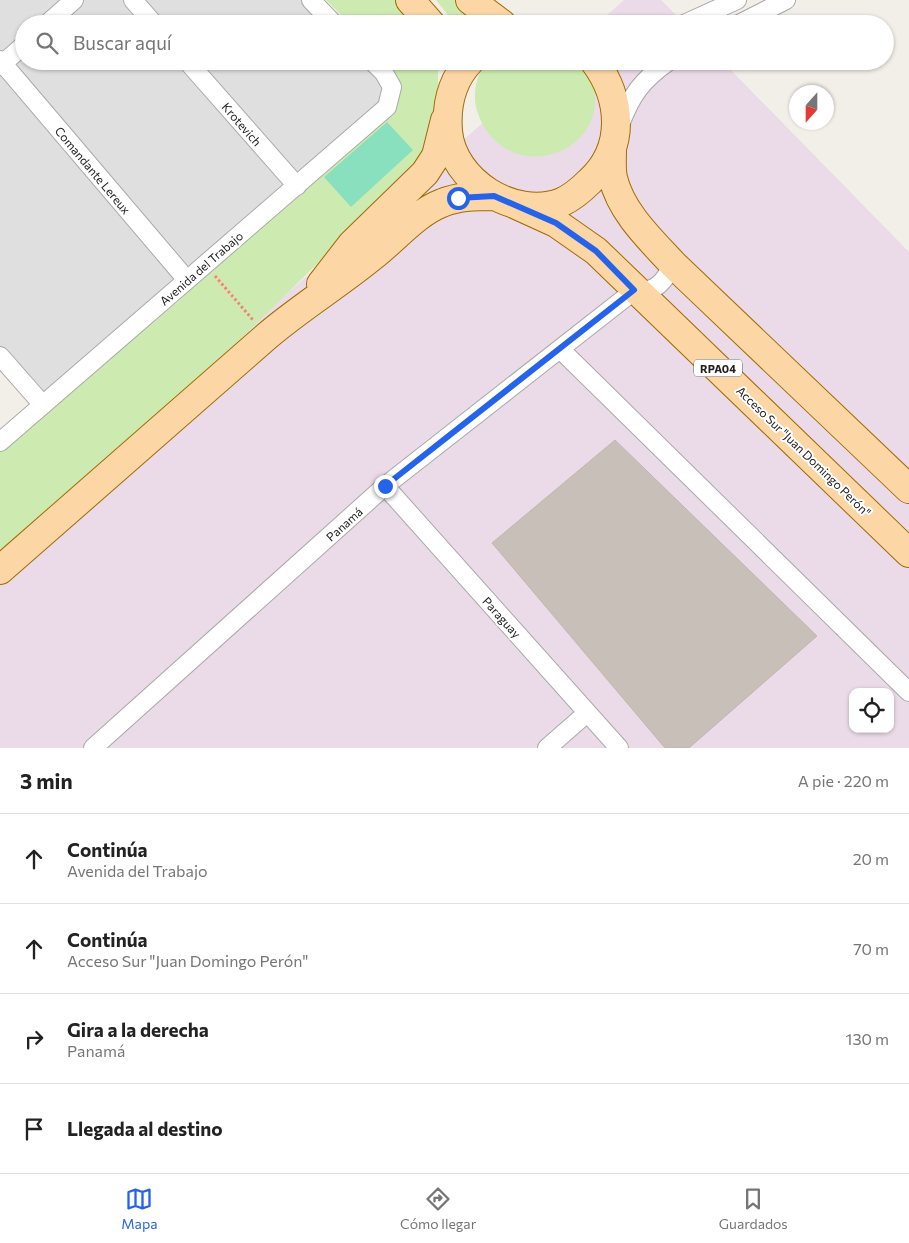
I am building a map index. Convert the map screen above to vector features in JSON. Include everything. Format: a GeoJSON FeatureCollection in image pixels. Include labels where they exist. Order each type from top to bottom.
{"type":"FeatureCollection","features":[{"type":"Feature","properties":{"kind":"main road"},"geometry":{"type":"LineString","coordinates":[[410,0],[424,15]]}},
{"type":"Feature","properties":{"kind":"main road"},"geometry":{"type":"LineString","coordinates":[[470,0],[490,15]]}},
{"type":"Feature","properties":{"kind":"main road","name":"RPA04"},"geometry":{"type":"LineString","coordinates":[[450,70],[449,139],[458,162],[474,182],[503,200],[542,206],[562,202],[580,190],[599,173],[614,142]]}},
{"type":"Feature","properties":{"kind":"main road","name":"RPA04"},"geometry":{"type":"LineString","coordinates":[[448,105],[457,79],[464,70]]}},
{"type":"Feature","properties":{"kind":"main road","name":"RPA04"},"geometry":{"type":"LineString","coordinates":[[600,70],[609,84],[617,109],[613,176],[625,206],[642,230],[673,264],[909,488]]}},
{"type":"Feature","properties":{"kind":"main road"},"geometry":{"type":"LineString","coordinates":[[303,306],[352,244],[425,173],[438,150],[448,105]]}},
{"type":"Feature","properties":{"kind":"main road"},"geometry":{"type":"LineString","coordinates":[[0,570],[303,306],[361,266],[425,212],[441,203],[458,198],[503,200]]}},
{"type":"Feature","properties":{"kind":"main road","name":"Acceso Sur \"Juan Domingo Perón\""},"geometry":{"type":"LineString","coordinates":[[503,200],[556,223],[596,251],[634,290],[909,553]]}},
{"type":"Feature","properties":{"kind":"street"},"geometry":{"type":"LineString","coordinates":[[57,15],[74,0]]}},
{"type":"Feature","properties":{"kind":"street"},"geometry":{"type":"LineString","coordinates":[[133,0],[146,15]]}},
{"type":"Feature","properties":{"kind":"street"},"geometry":{"type":"LineString","coordinates":[[310,0],[325,15]]}},
{"type":"Feature","properties":{"kind":"street"},"geometry":{"type":"LineString","coordinates":[[704,15],[737,0]]}},
{"type":"Feature","properties":{"kind":"street"},"geometry":{"type":"LineString","coordinates":[[757,15],[786,0]]}},
{"type":"Feature","properties":{"kind":"street"},"geometry":{"type":"LineString","coordinates":[[1,63],[15,52]]}},
{"type":"Feature","properties":{"kind":"street","name":"Comandante Lereux"},"geometry":{"type":"LineString","coordinates":[[1,63],[187,280]]}},
{"type":"Feature","properties":{"kind":"street","name":"Krotevich"},"geometry":{"type":"LineString","coordinates":[[195,70],[297,186]]}},
{"type":"Feature","properties":{"kind":"street","name":"Avenida del Trabajo"},"geometry":{"type":"LineString","coordinates":[[0,442],[387,107],[392,88],[381,70]]}},
{"type":"Feature","properties":{"kind":"street"},"geometry":{"type":"LineString","coordinates":[[614,142],[635,91],[656,70]]}},
{"type":"Feature","properties":{"kind":"street","name":"Panamá"},"geometry":{"type":"LineString","coordinates":[[93,748],[385,486],[634,290],[645,292],[657,287],[668,276],[673,264]]}},
{"type":"Feature","properties":{"kind":"street"},"geometry":{"type":"LineString","coordinates":[[560,348],[909,692]]}},
{"type":"Feature","properties":{"kind":"street"},"geometry":{"type":"LineString","coordinates":[[0,356],[43,405]]}},
{"type":"Feature","properties":{"kind":"street","name":"Paraguay"},"geometry":{"type":"LineString","coordinates":[[385,486],[619,748]]}},
{"type":"Feature","properties":{"kind":"street"},"geometry":{"type":"LineString","coordinates":[[547,748],[588,713]]}},
{"type":"Feature","properties":{"kind":"path"},"geometry":{"type":"LineString","coordinates":[[205,264],[257,325]]}},
{"type":"Feature","properties":{"kind":"shaded area"},"geometry":{"type":"Polygon","coordinates":[[[0,0],[311,0],[325,15],[15,15],[15,70],[376,70],[391,99],[43,405],[0,356],[0,0]]]}},
{"type":"Feature","properties":{"kind":"shaded area"},"geometry":{"type":"Polygon","coordinates":[[[624,0],[661,0],[676,15],[607,15],[624,0]]]}},
{"type":"Feature","properties":{"kind":"shaded area"},"geometry":{"type":"Polygon","coordinates":[[[544,70],[731,70],[909,252],[909,748],[0,748],[0,543],[544,70]]]}},
{"type":"Feature","properties":{"kind":"green space"},"geometry":{"type":"Polygon","coordinates":[[[326,0],[400,0],[412,15],[341,15],[326,0]]]}},
{"type":"Feature","properties":{"kind":"green space"},"geometry":{"type":"Polygon","coordinates":[[[436,0],[455,0],[476,15],[448,15],[436,0]]]}},
{"type":"Feature","properties":{"kind":"green space"},"geometry":{"type":"Polygon","coordinates":[[[385,70],[438,70],[438,110],[422,158],[383,199],[180,399],[0,558],[0,450],[180,300],[387,107],[385,70]]]}},
{"type":"Feature","properties":{"kind":"green space"},"geometry":{"type":"Polygon","coordinates":[[[481,70],[588,70],[595,93],[592,119],[579,139],[559,152],[535,157],[512,152],[491,137],[477,111],[475,92],[481,70]]]}},
{"type":"Feature","properties":{"kind":"green space"},"geometry":{"type":"Polygon","coordinates":[[[387,122],[413,150],[351,207],[324,177],[387,122]]]}},
{"type":"Feature","properties":{"kind":"building"},"geometry":{"type":"Polygon","coordinates":[[[615,440],[817,636],[689,748],[665,748],[492,543],[615,440]]]}},
{"type":"Feature","properties":{"kind":"route"},"geometry":{"type":"LineString","coordinates":[[385,486],[634,290],[596,251],[556,223],[494,196],[458,198]]}}]}
